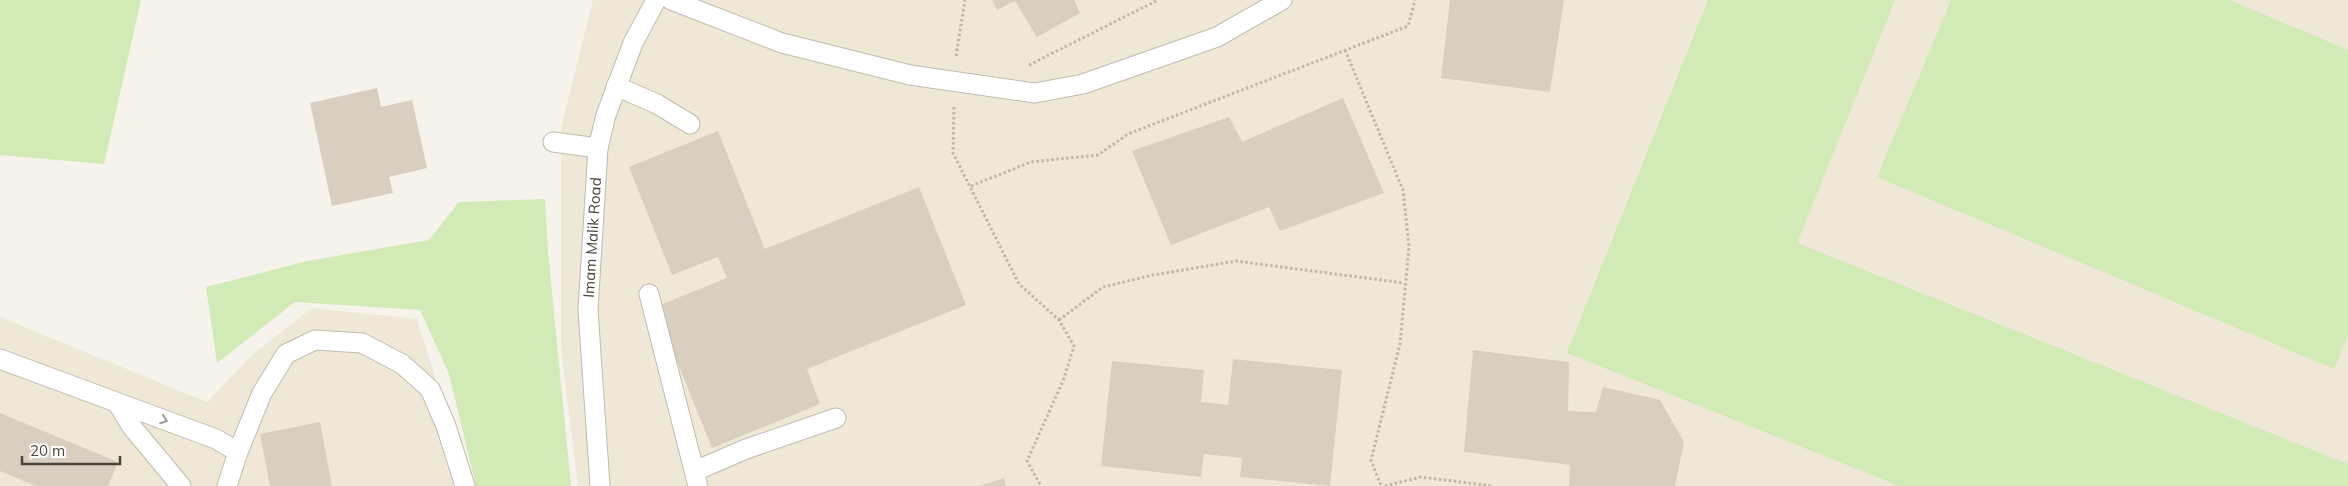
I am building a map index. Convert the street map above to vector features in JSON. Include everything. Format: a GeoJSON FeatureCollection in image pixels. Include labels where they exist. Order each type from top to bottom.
{"type":"FeatureCollection","features":[{"type":"Feature","properties":{"kind":"lane","name":"Imam Malik Road"},"geometry":{"type":"LineString","coordinates":[[600,486],[588,310],[598,148],[606,115],[616,86],[633,43],[656,0]]}},
{"type":"Feature","properties":{"kind":"lane"},"geometry":{"type":"LineString","coordinates":[[671,0],[782,43],[910,75],[955,83],[1035,93],[1083,84],[1217,37],[1282,0]]}},
{"type":"Feature","properties":{"kind":"lane"},"geometry":{"type":"LineString","coordinates":[[616,86],[657,104],[690,124]]}},
{"type":"Feature","properties":{"kind":"lane"},"geometry":{"type":"LineString","coordinates":[[553,142],[598,148]]}},
{"type":"Feature","properties":{"kind":"lane"},"geometry":{"type":"LineString","coordinates":[[649,294],[697,478],[746,449],[836,418]]}},
{"type":"Feature","properties":{"kind":"lane"},"geometry":{"type":"LineString","coordinates":[[227,486],[238,452],[262,393],[286,354],[315,340],[362,343],[402,364],[430,390],[446,426],[466,486]]}},
{"type":"Feature","properties":{"kind":"lane"},"geometry":{"type":"LineString","coordinates":[[0,359],[216,439],[238,452]]}},
{"type":"Feature","properties":{"kind":"lane"},"geometry":{"type":"LineString","coordinates":[[118,404],[132,428],[181,486]]}},
{"type":"Feature","properties":{"kind":"path"},"geometry":{"type":"LineString","coordinates":[[966,0],[953,71],[955,83],[954,153],[1019,284],[1059,320],[1074,346],[1063,381],[1027,461],[1041,486]]}},
{"type":"Feature","properties":{"kind":"path"},"geometry":{"type":"LineString","coordinates":[[1022,69],[1158,0]]}},
{"type":"Feature","properties":{"kind":"path"},"geometry":{"type":"LineString","coordinates":[[971,186],[1031,162],[1098,154],[1128,134],[1408,26],[1415,0]]}},
{"type":"Feature","properties":{"kind":"path"},"geometry":{"type":"LineString","coordinates":[[1345,50],[1403,190],[1409,247],[1404,283],[1400,344],[1372,460],[1383,486],[1421,477],[1493,486]]}},
{"type":"Feature","properties":{"kind":"path"},"geometry":{"type":"LineString","coordinates":[[1059,320],[1103,288],[1153,275],[1236,261],[1404,283]]}},
{"type":"Feature","properties":{"kind":"shaded area"},"geometry":{"type":"Polygon","coordinates":[[[593,0],[2348,0],[2348,486],[578,486],[561,349],[561,128],[593,0]]]}},
{"type":"Feature","properties":{"kind":"shaded area"},"geometry":{"type":"Polygon","coordinates":[[[312,308],[417,319],[469,486],[0,486],[0,317],[207,402],[252,355],[312,308]]]}},
{"type":"Feature","properties":{"kind":"green space"},"geometry":{"type":"Polygon","coordinates":[[[0,0],[141,0],[104,164],[0,155],[0,0]]]}},
{"type":"Feature","properties":{"kind":"green space"},"geometry":{"type":"Polygon","coordinates":[[[1708,0],[1895,0],[1797,243],[2348,464],[2348,486],[1899,486],[1567,353],[1708,0]]]}},
{"type":"Feature","properties":{"kind":"green space"},"geometry":{"type":"Polygon","coordinates":[[[1951,0],[2230,0],[2348,50],[2348,335],[2334,369],[1877,177],[1951,0]]]}},
{"type":"Feature","properties":{"kind":"green space"},"geometry":{"type":"Polygon","coordinates":[[[545,199],[548,251],[571,486],[476,486],[449,374],[420,310],[295,302],[217,363],[206,287],[307,261],[429,240],[459,202],[545,199]]]}},
{"type":"Feature","properties":{"kind":"building"},"geometry":{"type":"Polygon","coordinates":[[[992,0],[1074,0],[1080,13],[1037,37],[1015,1],[997,10],[992,0]]]}},
{"type":"Feature","properties":{"kind":"building"},"geometry":{"type":"Polygon","coordinates":[[[1450,0],[1564,0],[1550,92],[1441,78],[1450,0]]]}},
{"type":"Feature","properties":{"kind":"building"},"geometry":{"type":"Polygon","coordinates":[[[377,88],[381,107],[412,100],[427,168],[389,177],[393,193],[332,206],[310,103],[377,88]]]}},
{"type":"Feature","properties":{"kind":"building"},"geometry":{"type":"Polygon","coordinates":[[[1343,98],[1384,193],[1280,231],[1269,207],[1171,245],[1132,151],[1229,117],[1242,142],[1343,98]]]}},
{"type":"Feature","properties":{"kind":"building"},"geometry":{"type":"Polygon","coordinates":[[[718,131],[765,249],[919,187],[966,305],[807,369],[820,404],[712,448],[655,307],[727,278],[718,257],[672,275],[629,167],[718,131]]]}},
{"type":"Feature","properties":{"kind":"building"},"geometry":{"type":"Polygon","coordinates":[[[1473,350],[1569,362],[1568,411],[1596,412],[1603,387],[1660,400],[1684,442],[1675,486],[1569,486],[1570,465],[1464,452],[1473,350]]]}},
{"type":"Feature","properties":{"kind":"building"},"geometry":{"type":"Polygon","coordinates":[[[1233,359],[1342,370],[1330,486],[1240,477],[1242,458],[1204,454],[1201,477],[1101,466],[1112,361],[1204,370],[1201,402],[1228,405],[1233,359]]]}},
{"type":"Feature","properties":{"kind":"building"},"geometry":{"type":"Polygon","coordinates":[[[0,413],[118,462],[108,486],[36,486],[0,471],[0,413]]]}},
{"type":"Feature","properties":{"kind":"building"},"geometry":{"type":"Polygon","coordinates":[[[320,422],[332,486],[270,486],[260,434],[320,422]]]}},
{"type":"Feature","properties":{"kind":"building"},"geometry":{"type":"Polygon","coordinates":[[[1004,478],[1006,486],[979,486],[1004,478]]]}}]}
